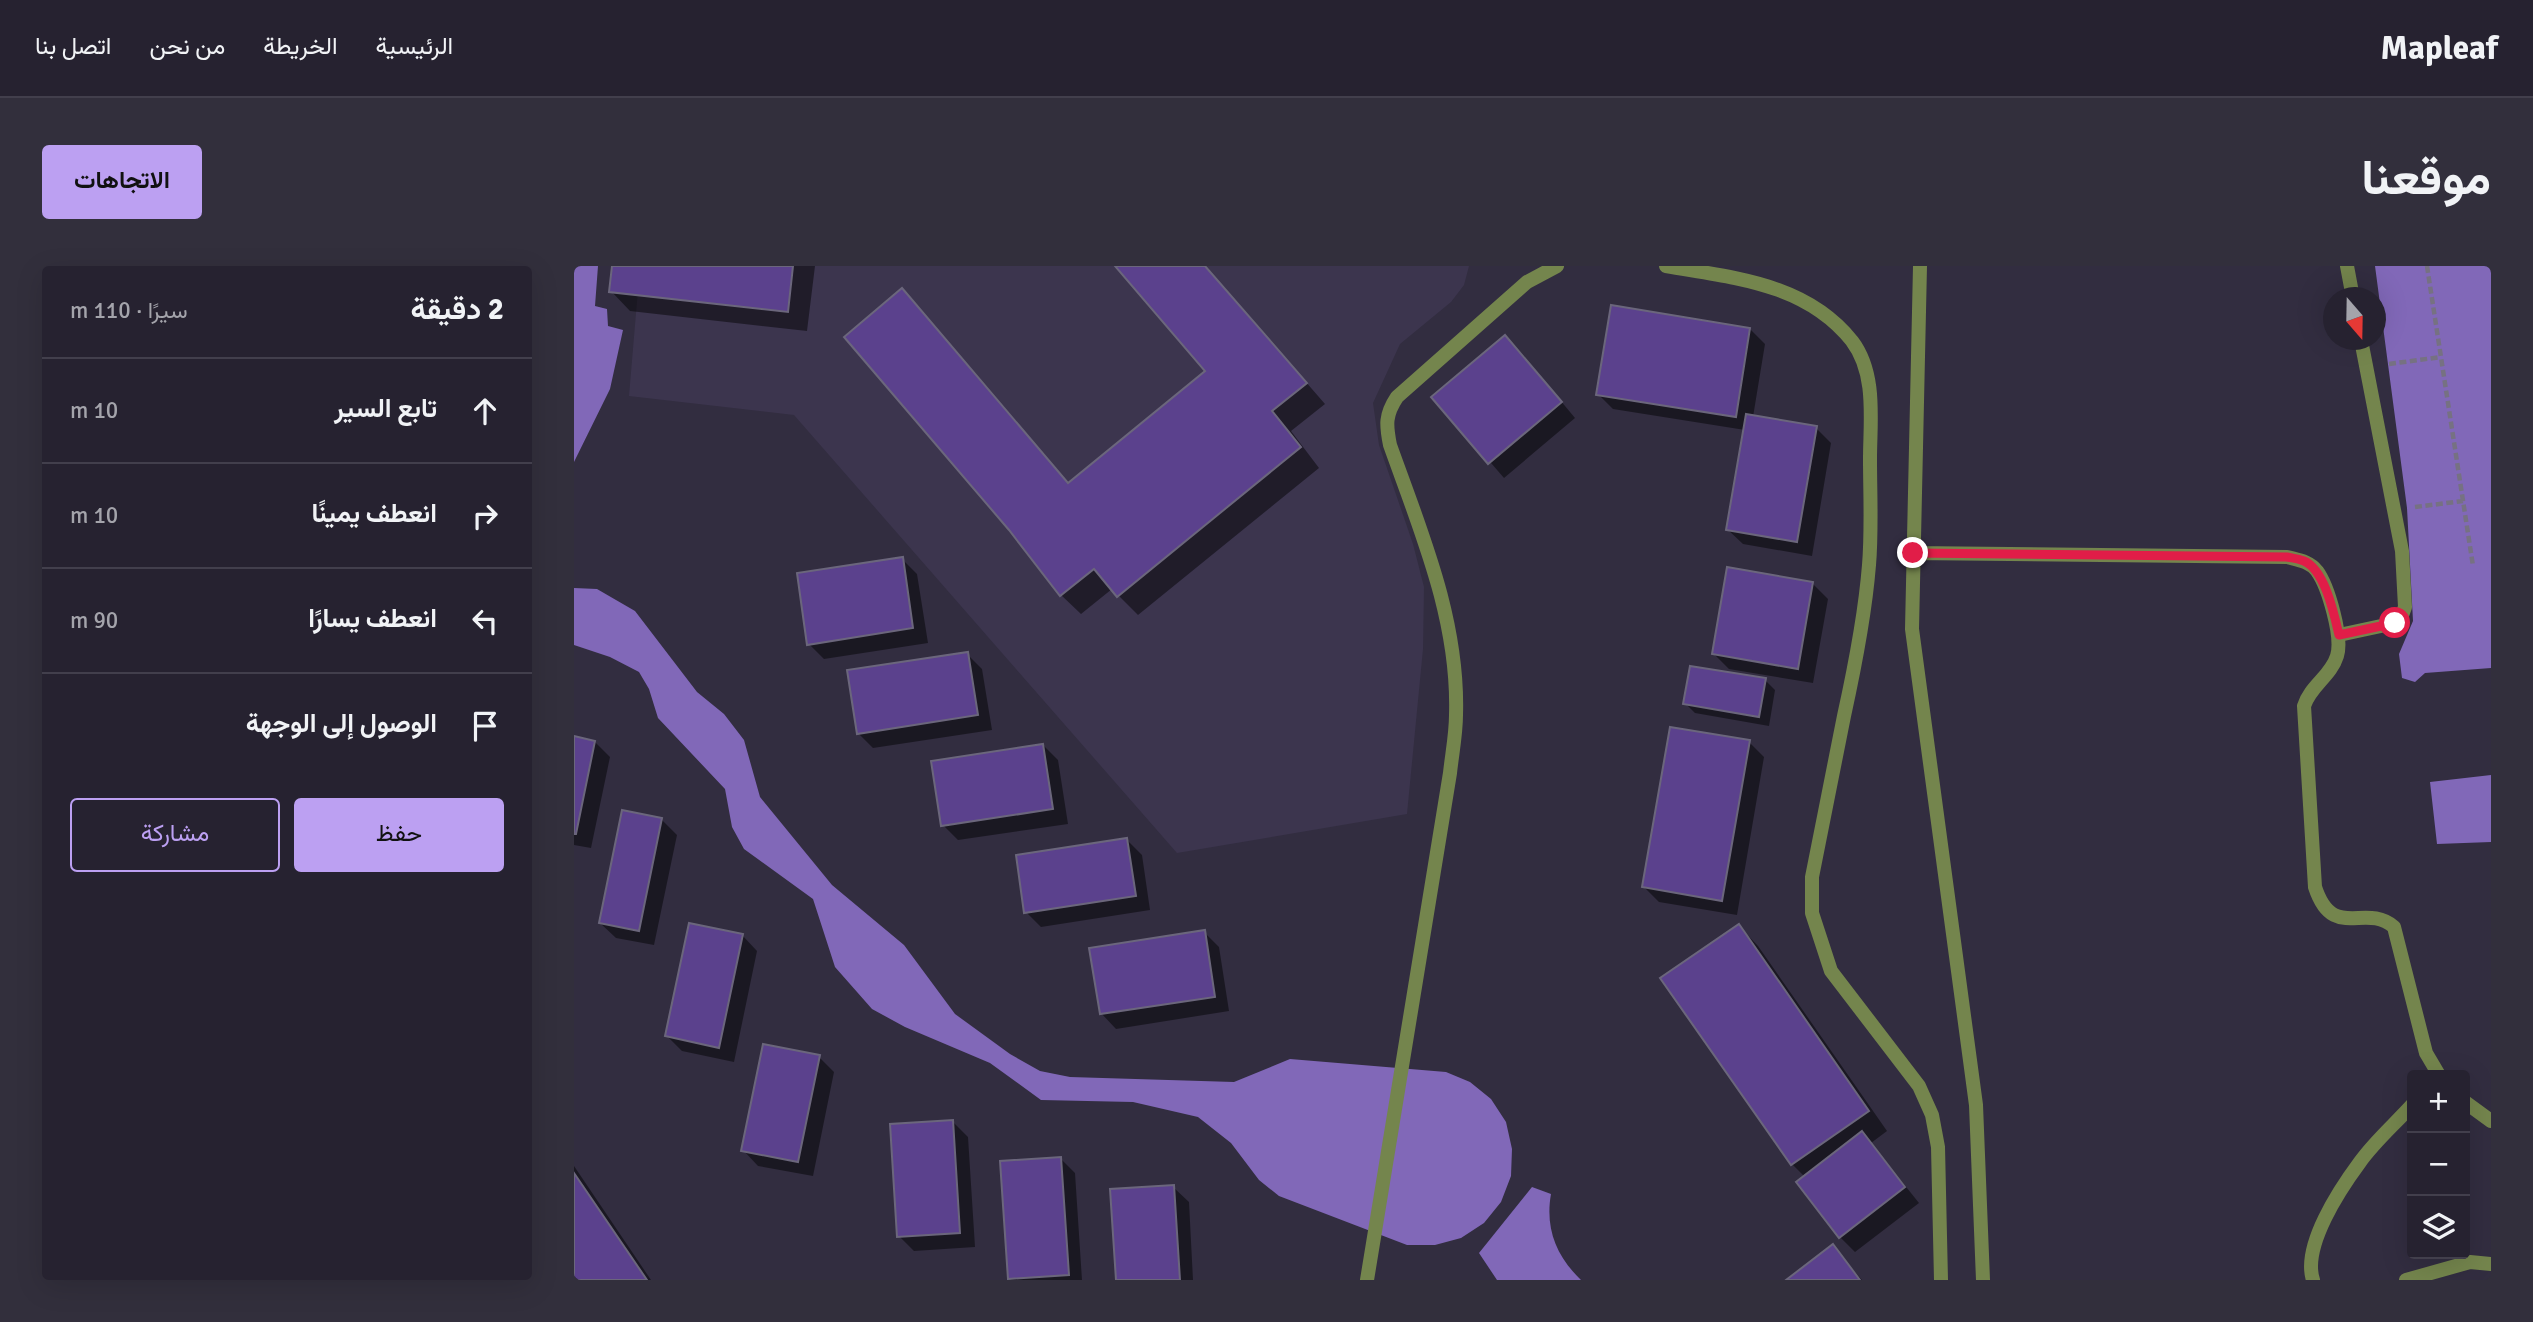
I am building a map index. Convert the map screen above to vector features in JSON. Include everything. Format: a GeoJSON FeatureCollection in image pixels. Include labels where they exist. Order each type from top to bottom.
{"type":"FeatureCollection","features":[{"type":"Feature","properties":{"kind":"street"},"geometry":{"type":"LineString","coordinates":[[1367,1280],[1450,773],[1456,702],[1455,664],[1446,611],[1390,445],[1385,422],[1397,397],[1527,282],[1557,266]]}},
{"type":"Feature","properties":{"kind":"street"},"geometry":{"type":"LineString","coordinates":[[1666,266],[1766,284],[1797,297],[1820,310],[1839,327],[1853,343],[1865,367],[1870,395],[1869,564],[1858,648],[1812,877],[1812,914],[1831,971],[1919,1086],[1932,1115],[1938,1147],[1941,1280]]}},
{"type":"Feature","properties":{"kind":"street"},"geometry":{"type":"LineString","coordinates":[[1920,266],[1912,629],[1976,1105],[1983,1280]]}},
{"type":"Feature","properties":{"kind":"street"},"geometry":{"type":"LineString","coordinates":[[2347,266],[2351,287]]}},
{"type":"Feature","properties":{"kind":"street"},"geometry":{"type":"LineString","coordinates":[[2339,635],[2395,623],[2401,618],[2405,607],[2402,551],[2363,350]]}},
{"type":"Feature","properties":{"kind":"street"},"geometry":{"type":"LineString","coordinates":[[1913,553],[2287,557],[2305,561],[2317,571],[2332,606],[2339,635],[2337,656],[2307,696],[2304,706],[2315,887],[2321,906],[2333,916],[2383,921],[2394,927],[2426,1053],[2436,1070]]}},
{"type":"Feature","properties":{"kind":"street"},"geometry":{"type":"LineString","coordinates":[[2470,1106],[2491,1121]]}},
{"type":"Feature","properties":{"kind":"street"},"geometry":{"type":"LineString","coordinates":[[2313,1280],[2310,1272],[2314,1244],[2332,1207],[2361,1161],[2407,1110]]}},
{"type":"Feature","properties":{"kind":"street"},"geometry":{"type":"LineString","coordinates":[[2406,1280],[2470,1262],[2491,1264]]}},
{"type":"Feature","properties":{"kind":"path"},"geometry":{"type":"LineString","coordinates":[[2427,266],[2473,566]]}},
{"type":"Feature","properties":{"kind":"path"},"geometry":{"type":"LineString","coordinates":[[2388,364],[2441,357]]}},
{"type":"Feature","properties":{"kind":"path"},"geometry":{"type":"LineString","coordinates":[[2407,508],[2463,501]]}},
{"type":"Feature","properties":{"kind":"shaded area"},"geometry":{"type":"Polygon","coordinates":[[[574,266],[598,266],[595,306],[607,309],[608,326],[623,330],[610,389],[574,462],[574,266]]]}},
{"type":"Feature","properties":{"kind":"shaded area"},"geometry":{"type":"Polygon","coordinates":[[[640,266],[1469,266],[1464,285],[1451,302],[1400,344],[1373,403],[1379,445],[1413,544],[1424,587],[1423,649],[1407,814],[1177,853],[794,415],[629,396],[640,266]]]}},
{"type":"Feature","properties":{"kind":"shaded area"},"geometry":{"type":"Polygon","coordinates":[[[2375,266],[2491,266],[2491,668],[2425,673],[2415,682],[2402,678],[2399,654],[2413,621],[2407,508],[2386,349],[2386,287],[2378,287],[2375,266]]]}},
{"type":"Feature","properties":{"kind":"shaded area"},"geometry":{"type":"Polygon","coordinates":[[[574,588],[597,589],[635,611],[697,692],[724,714],[744,740],[760,797],[832,885],[904,945],[955,1014],[1010,1054],[1040,1071],[1070,1077],[1234,1082],[1290,1059],[1446,1072],[1470,1082],[1491,1099],[1506,1122],[1512,1149],[1511,1176],[1501,1202],[1484,1223],[1461,1238],[1435,1245],[1407,1245],[1279,1196],[1259,1180],[1231,1143],[1198,1117],[1133,1102],[1041,1100],[990,1063],[905,1027],[872,1009],[835,967],[813,899],[744,849],[732,827],[725,789],[658,718],[649,689],[639,672],[610,657],[574,645],[574,588]]]}},
{"type":"Feature","properties":{"kind":"shaded area"},"geometry":{"type":"Polygon","coordinates":[[[2491,775],[2491,842],[2437,844],[2430,782],[2491,775]]]}},
{"type":"Feature","properties":{"kind":"shaded area"},"geometry":{"type":"Polygon","coordinates":[[[1532,1187],[1551,1194],[1550,1218],[1554,1241],[1565,1261],[1581,1280],[1497,1280],[1479,1253],[1532,1187]]]}},
{"type":"Feature","properties":{"kind":"building"},"geometry":{"type":"Polygon","coordinates":[[[612,266],[793,266],[788,312],[609,292],[612,266]]]}},
{"type":"Feature","properties":{"kind":"building"},"geometry":{"type":"Polygon","coordinates":[[[1115,266],[1205,266],[1307,383],[1272,411],[1301,447],[1117,597],[1094,569],[1060,596],[1009,530],[844,337],[902,288],[1068,483],[1205,371],[1115,266]]]}},
{"type":"Feature","properties":{"kind":"building"},"geometry":{"type":"Polygon","coordinates":[[[1611,305],[1750,328],[1736,417],[1596,395],[1611,305]]]}},
{"type":"Feature","properties":{"kind":"building"},"geometry":{"type":"Polygon","coordinates":[[[1505,335],[1562,402],[1488,464],[1431,397],[1505,335]]]}},
{"type":"Feature","properties":{"kind":"building"},"geometry":{"type":"Polygon","coordinates":[[[1746,414],[1817,426],[1797,542],[1726,530],[1746,414]]]}},
{"type":"Feature","properties":{"kind":"building"},"geometry":{"type":"Polygon","coordinates":[[[903,557],[913,628],[807,645],[797,573],[903,557]]]}},
{"type":"Feature","properties":{"kind":"building"},"geometry":{"type":"Polygon","coordinates":[[[1727,567],[1813,582],[1798,669],[1712,654],[1727,567]]]}},
{"type":"Feature","properties":{"kind":"building"},"geometry":{"type":"Polygon","coordinates":[[[968,652],[978,715],[857,734],[847,670],[968,652]]]}},
{"type":"Feature","properties":{"kind":"building"},"geometry":{"type":"Polygon","coordinates":[[[1690,666],[1766,678],[1759,717],[1683,704],[1690,666]]]}},
{"type":"Feature","properties":{"kind":"building"},"geometry":{"type":"Polygon","coordinates":[[[1670,727],[1750,740],[1722,901],[1642,887],[1670,727]]]}},
{"type":"Feature","properties":{"kind":"building"},"geometry":{"type":"Polygon","coordinates":[[[574,736],[595,741],[576,834],[574,834],[574,736]]]}},
{"type":"Feature","properties":{"kind":"building"},"geometry":{"type":"Polygon","coordinates":[[[1043,744],[1053,809],[941,826],[931,761],[1043,744]]]}},
{"type":"Feature","properties":{"kind":"building"},"geometry":{"type":"Polygon","coordinates":[[[622,810],[662,818],[639,931],[599,923],[622,810]]]}},
{"type":"Feature","properties":{"kind":"building"},"geometry":{"type":"Polygon","coordinates":[[[1127,838],[1136,896],[1024,913],[1016,855],[1127,838]]]}},
{"type":"Feature","properties":{"kind":"building"},"geometry":{"type":"Polygon","coordinates":[[[689,923],[743,934],[719,1048],[665,1036],[689,923]]]}},
{"type":"Feature","properties":{"kind":"building"},"geometry":{"type":"Polygon","coordinates":[[[1739,924],[1869,1111],[1791,1165],[1660,978],[1739,924]]]}},
{"type":"Feature","properties":{"kind":"building"},"geometry":{"type":"Polygon","coordinates":[[[1205,930],[1215,997],[1100,1014],[1089,948],[1205,930]]]}},
{"type":"Feature","properties":{"kind":"building"},"geometry":{"type":"Polygon","coordinates":[[[763,1044],[820,1055],[798,1162],[741,1151],[763,1044]]]}},
{"type":"Feature","properties":{"kind":"building"},"geometry":{"type":"Polygon","coordinates":[[[953,1120],[960,1233],[897,1237],[890,1124],[953,1120]]]}},
{"type":"Feature","properties":{"kind":"building"},"geometry":{"type":"Polygon","coordinates":[[[1862,1131],[1905,1187],[1839,1238],[1796,1182],[1862,1131]]]}},
{"type":"Feature","properties":{"kind":"building"},"geometry":{"type":"Polygon","coordinates":[[[1061,1157],[1069,1275],[1008,1279],[1000,1161],[1061,1157]]]}},
{"type":"Feature","properties":{"kind":"building"},"geometry":{"type":"Polygon","coordinates":[[[574,1173],[647,1280],[574,1280],[574,1173]]]}},
{"type":"Feature","properties":{"kind":"building"},"geometry":{"type":"Polygon","coordinates":[[[1174,1185],[1180,1280],[1116,1280],[1110,1189],[1174,1185]]]}},
{"type":"Feature","properties":{"kind":"building"},"geometry":{"type":"Polygon","coordinates":[[[1833,1244],[1860,1280],[1786,1280],[1833,1244]]]}},
{"type":"Feature","properties":{"kind":"route"},"geometry":{"type":"LineString","coordinates":[[1913,553],[2287,557],[2305,561],[2317,571],[2332,606],[2339,635],[2395,623]]}}]}
